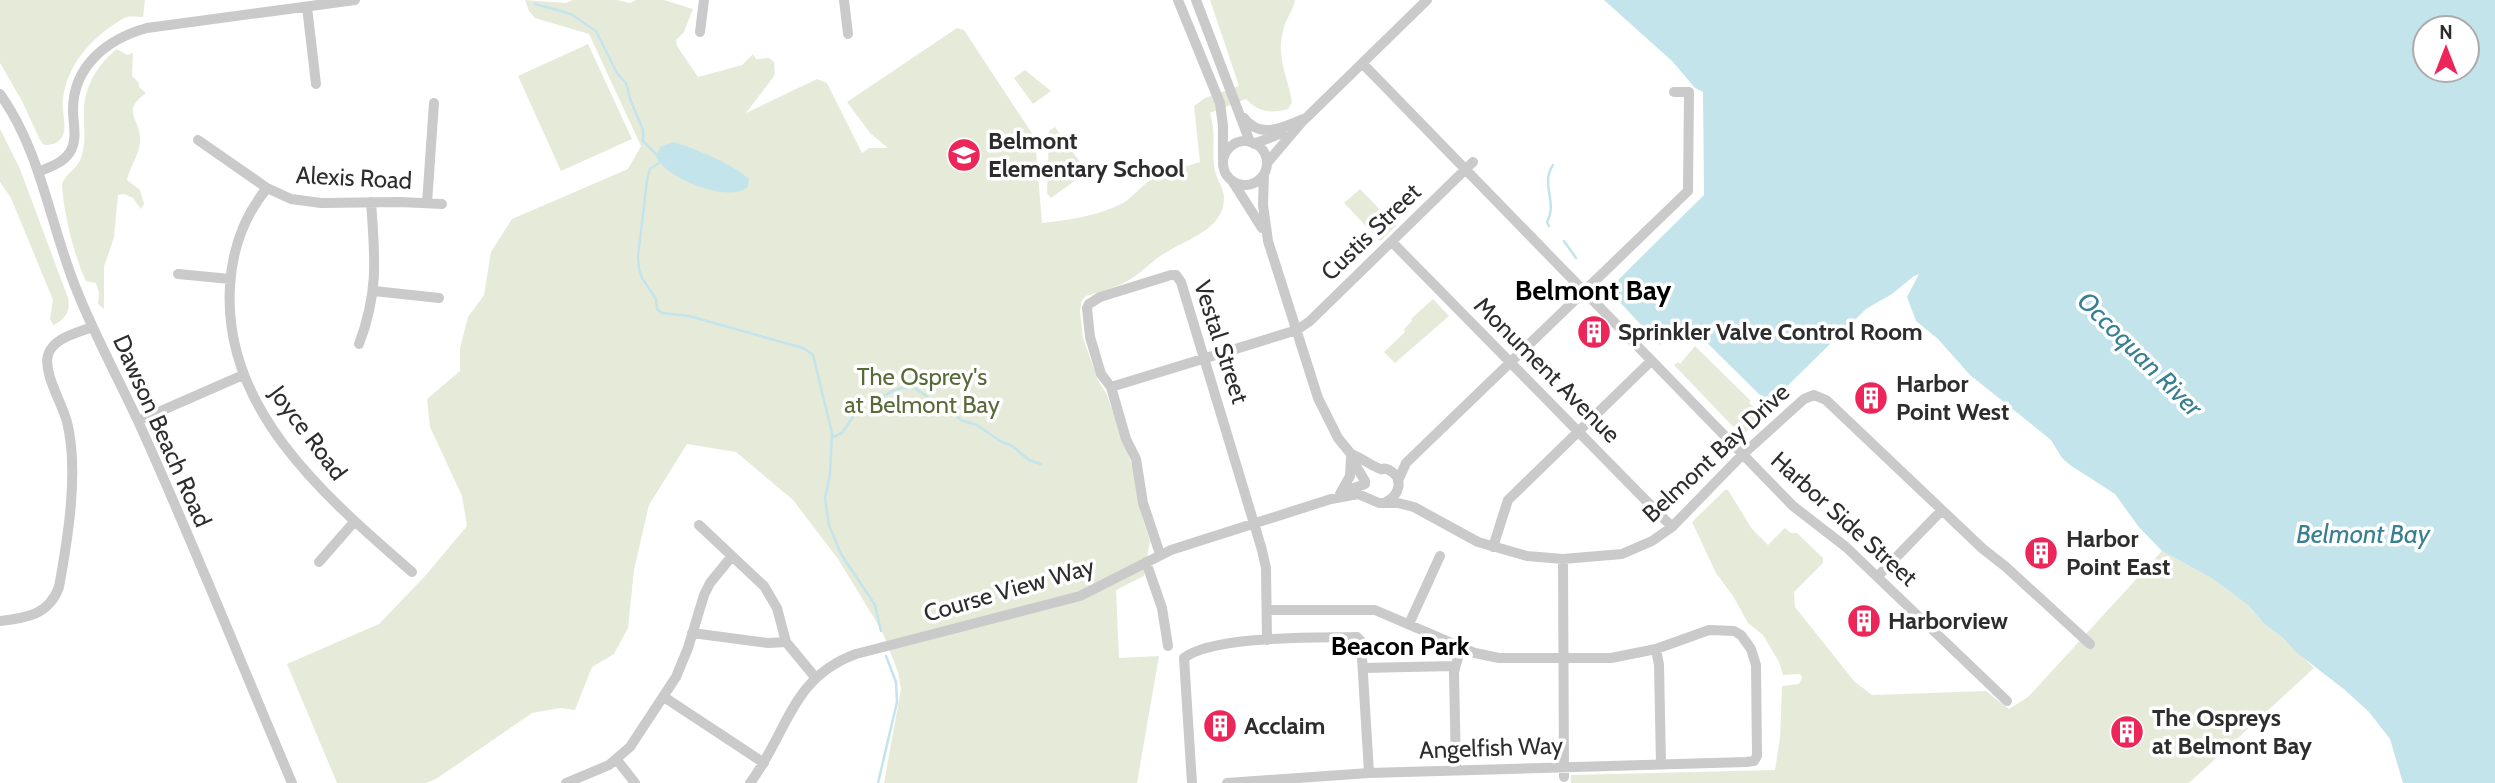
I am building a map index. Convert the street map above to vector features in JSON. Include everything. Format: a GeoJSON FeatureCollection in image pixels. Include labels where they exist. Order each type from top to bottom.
{"type":"FeatureCollection","features":[{"type":"Feature","properties":{"kind":"street"},"geometry":{"type":"LineString","coordinates":[[38,172],[58,163],[70,152],[75,135],[73,103],[76,88],[85,68],[111,43],[147,29],[355,0]]}},
{"type":"Feature","properties":{"kind":"street"},"geometry":{"type":"LineString","coordinates":[[700,32],[704,0]]}},
{"type":"Feature","properties":{"kind":"street"},"geometry":{"type":"LineString","coordinates":[[844,0],[848,34]]}},
{"type":"Feature","properties":{"kind":"street","name":"Belmont Bay Drive"},"geometry":{"type":"LineString","coordinates":[[1178,0],[1221,105],[1223,170],[1258,219],[1268,241],[1324,413],[1351,454],[1370,498],[1379,502],[1414,507],[1462,535],[1527,556],[1563,559],[1622,554],[1652,541],[1672,527],[1742,455],[1804,399],[1814,395],[1826,400],[2090,644]]}},
{"type":"Feature","properties":{"kind":"street"},"geometry":{"type":"LineString","coordinates":[[1196,0],[1252,143],[1264,153],[1265,169]]}},
{"type":"Feature","properties":{"kind":"street"},"geometry":{"type":"LineString","coordinates":[[1233,182],[1250,185],[1258,180],[1304,120],[1427,0]]}},
{"type":"Feature","properties":{"kind":"street"},"geometry":{"type":"LineString","coordinates":[[307,6],[316,84]]}},
{"type":"Feature","properties":{"kind":"street","name":"Harbor Side Street"},"geometry":{"type":"LineString","coordinates":[[1363,64],[1469,166],[1584,292],[1793,506],[1878,576],[2007,701]]}},
{"type":"Feature","properties":{"kind":"street"},"geometry":{"type":"LineString","coordinates":[[1386,502],[1395,496],[1406,463],[1688,191],[1689,92],[1674,92]]}},
{"type":"Feature","properties":{"kind":"street","name":"Dawson Beach Road"},"geometry":{"type":"LineString","coordinates":[[0,94],[22,132],[38,172],[75,288],[138,421],[292,783]]}},
{"type":"Feature","properties":{"kind":"street"},"geometry":{"type":"LineString","coordinates":[[426,202],[434,103]]}},
{"type":"Feature","properties":{"kind":"street"},"geometry":{"type":"LineString","coordinates":[[1238,108],[1250,125],[1266,130],[1281,129],[1304,120]]}},
{"type":"Feature","properties":{"kind":"street"},"geometry":{"type":"LineString","coordinates":[[1223,159],[1233,145],[1252,143],[1304,120]]}},
{"type":"Feature","properties":{"kind":"street","name":"Alexis Road"},"geometry":{"type":"LineString","coordinates":[[198,140],[267,188],[291,199],[306,202],[442,204]]}},
{"type":"Feature","properties":{"kind":"street","name":"Custis Street"},"geometry":{"type":"LineString","coordinates":[[1297,330],[1310,321],[1469,166]]}},
{"type":"Feature","properties":{"kind":"street","name":"Belmont Bay Drive"},"geometry":{"type":"LineString","coordinates":[[1265,169],[1263,205],[1268,241]]}},
{"type":"Feature","properties":{"kind":"street","name":"Joyce Road"},"geometry":{"type":"LineString","coordinates":[[267,188],[245,222],[230,279],[232,339],[243,375],[280,439],[324,492],[412,572]]}},
{"type":"Feature","properties":{"kind":"street"},"geometry":{"type":"LineString","coordinates":[[359,344],[374,291],[376,264],[371,202]]}},
{"type":"Feature","properties":{"kind":"street","name":"Monument Avenue"},"geometry":{"type":"LineString","coordinates":[[1392,242],[1672,527]]}},
{"type":"Feature","properties":{"kind":"street"},"geometry":{"type":"LineString","coordinates":[[178,274],[230,279]]}},
{"type":"Feature","properties":{"kind":"street","name":"Vestal Street"},"geometry":{"type":"LineString","coordinates":[[1160,554],[1142,496],[1138,466],[1124,432],[1111,387],[1101,374],[1090,337],[1087,314],[1089,304],[1100,297],[1171,275],[1179,278],[1266,568],[1267,640]]}},
{"type":"Feature","properties":{"kind":"street"},"geometry":{"type":"LineString","coordinates":[[374,291],[439,299]]}},
{"type":"Feature","properties":{"kind":"street"},"geometry":{"type":"LineString","coordinates":[[0,621],[30,617],[38,613],[50,604],[59,587],[73,469],[67,421],[49,372],[48,358],[50,350],[58,341],[92,327]]}},
{"type":"Feature","properties":{"kind":"street"},"geometry":{"type":"LineString","coordinates":[[1111,387],[1297,330]]}},
{"type":"Feature","properties":{"kind":"street"},"geometry":{"type":"LineString","coordinates":[[1493,547],[1508,500],[1651,361]]}},
{"type":"Feature","properties":{"kind":"street"},"geometry":{"type":"LineString","coordinates":[[138,421],[243,375]]}},
{"type":"Feature","properties":{"kind":"street"},"geometry":{"type":"LineString","coordinates":[[1336,496],[1350,476],[1351,454]]}},
{"type":"Feature","properties":{"kind":"street","name":"Belmont Bay Drive"},"geometry":{"type":"LineString","coordinates":[[1351,454],[1393,473],[1414,507]]}},
{"type":"Feature","properties":{"kind":"street"},"geometry":{"type":"LineString","coordinates":[[1365,482],[1370,474],[1406,463]]}},
{"type":"Feature","properties":{"kind":"street","name":"Course View Way"},"geometry":{"type":"LineString","coordinates":[[750,783],[764,763],[798,698],[815,677],[840,659],[1080,596],[1160,554],[1336,496],[1365,482]]}},
{"type":"Feature","properties":{"kind":"street","name":"Course View Way"},"geometry":{"type":"LineString","coordinates":[[1336,496],[1354,494],[1370,498]]}},
{"type":"Feature","properties":{"kind":"street"},"geometry":{"type":"LineString","coordinates":[[1878,576],[1942,510]]}},
{"type":"Feature","properties":{"kind":"street"},"geometry":{"type":"LineString","coordinates":[[319,562],[354,522]]}},
{"type":"Feature","properties":{"kind":"street"},"geometry":{"type":"LineString","coordinates":[[699,525],[770,596],[782,621],[786,642],[815,677]]}},
{"type":"Feature","properties":{"kind":"street"},"geometry":{"type":"LineString","coordinates":[[566,783],[617,760],[630,747],[664,697],[683,662],[710,583],[732,556]]}},
{"type":"Feature","properties":{"kind":"street"},"geometry":{"type":"LineString","coordinates":[[1409,624],[1440,556]]}},
{"type":"Feature","properties":{"kind":"street"},"geometry":{"type":"LineString","coordinates":[[1563,559],[1564,772]]}},
{"type":"Feature","properties":{"kind":"street"},"geometry":{"type":"LineString","coordinates":[[1146,562],[1162,608],[1168,646]]}},
{"type":"Feature","properties":{"kind":"street"},"geometry":{"type":"LineString","coordinates":[[1267,610],[1369,609],[1492,658],[1604,659],[1656,649],[1659,664],[1661,764]]}},
{"type":"Feature","properties":{"kind":"street","name":"Angelfish Way"},"geometry":{"type":"LineString","coordinates":[[1227,783],[1369,773],[1455,770],[1564,772],[1755,760],[1758,752],[1756,666],[1751,649],[1741,635],[1729,630],[1709,630],[1656,649]]}},
{"type":"Feature","properties":{"kind":"street"},"geometry":{"type":"LineString","coordinates":[[692,633],[768,643],[786,642]]}},
{"type":"Feature","properties":{"kind":"street"},"geometry":{"type":"LineString","coordinates":[[1192,783],[1184,658],[1190,653],[1224,644],[1267,640],[1357,637],[1361,641],[1369,773]]}},
{"type":"Feature","properties":{"kind":"street"},"geometry":{"type":"LineString","coordinates":[[1455,770],[1454,666],[1461,647]]}},
{"type":"Feature","properties":{"kind":"street"},"geometry":{"type":"LineString","coordinates":[[1363,668],[1454,666]]}},
{"type":"Feature","properties":{"kind":"street"},"geometry":{"type":"LineString","coordinates":[[664,697],[764,763]]}},
{"type":"Feature","properties":{"kind":"street"},"geometry":{"type":"LineString","coordinates":[[617,760],[635,783]]}},
{"type":"Feature","properties":{"kind":"green space"},"geometry":{"type":"Polygon","coordinates":[[[0,0],[145,0],[143,17],[123,18],[113,25],[87,48],[74,66],[63,99],[64,133],[54,144],[44,145],[40,140],[0,63],[0,0]]]}},
{"type":"Feature","properties":{"kind":"green space","name":"The Osprey's at Belmont Bay"},"geometry":{"type":"Polygon","coordinates":[[[525,0],[566,3],[573,0],[617,0],[630,3],[636,0],[664,0],[693,9],[684,32],[676,40],[677,46],[698,77],[742,65],[753,54],[756,59],[769,58],[774,62],[775,74],[746,113],[817,79],[827,83],[862,153],[869,148],[888,148],[870,133],[847,102],[957,28],[964,30],[1035,138],[1042,223],[1104,211],[1123,203],[1158,175],[1200,162],[1194,106],[1205,98],[1239,86],[1210,0],[1295,0],[1281,41],[1282,59],[1292,102],[1288,109],[1265,111],[1246,99],[1210,113],[1214,166],[1224,197],[1223,208],[1218,217],[1203,232],[1161,255],[1130,280],[1086,296],[1082,300],[1080,311],[1083,338],[1133,468],[1150,541],[1144,576],[1116,590],[1119,658],[1159,656],[1137,783],[884,783],[901,689],[898,672],[882,631],[838,559],[793,500],[736,452],[687,444],[649,505],[634,570],[628,628],[614,654],[592,667],[575,710],[560,708],[532,713],[436,779],[426,783],[337,783],[287,664],[379,624],[425,576],[467,526],[462,496],[430,427],[427,399],[460,371],[460,348],[468,317],[484,295],[491,252],[512,219],[628,169],[641,146],[589,34],[535,18],[525,0]]]}},
{"type":"Feature","properties":{"kind":"green space"},"geometry":{"type":"Polygon","coordinates":[[[588,44],[632,139],[561,171],[518,76],[588,44]]]}},
{"type":"Feature","properties":{"kind":"green space"},"geometry":{"type":"Polygon","coordinates":[[[117,49],[127,55],[133,53],[132,76],[146,93],[134,106],[140,142],[127,180],[140,190],[144,204],[141,209],[133,198],[124,194],[118,195],[114,237],[104,267],[104,309],[98,304],[96,283],[86,281],[77,259],[67,220],[62,184],[79,162],[83,152],[84,105],[89,86],[103,62],[117,49]]]}},
{"type":"Feature","properties":{"kind":"green space"},"geometry":{"type":"Polygon","coordinates":[[[1025,70],[1051,91],[1033,104],[1014,78],[1025,70]]]}},
{"type":"Feature","properties":{"kind":"green space"},"geometry":{"type":"Polygon","coordinates":[[[1055,127],[1087,172],[1051,198],[1047,193],[1049,131],[1055,127]]]}},
{"type":"Feature","properties":{"kind":"green space"},"geometry":{"type":"Polygon","coordinates":[[[0,129],[20,169],[68,298],[69,307],[66,314],[61,321],[53,325],[50,319],[53,300],[11,198],[0,182],[0,129]]]}},
{"type":"Feature","properties":{"kind":"green space"},"geometry":{"type":"Polygon","coordinates":[[[1360,189],[1396,226],[1380,241],[1344,203],[1360,189]]]}},
{"type":"Feature","properties":{"kind":"green space"},"geometry":{"type":"Polygon","coordinates":[[[1433,299],[1449,316],[1395,363],[1384,352],[1405,332],[1404,329],[1411,319],[1433,299]]]}},
{"type":"Feature","properties":{"kind":"green space"},"geometry":{"type":"Polygon","coordinates":[[[1695,346],[1751,401],[1749,403],[1765,414],[1742,436],[1674,365],[1678,362],[1680,364],[1695,346]]]}},
{"type":"Feature","properties":{"kind":"green space"},"geometry":{"type":"Polygon","coordinates":[[[1728,490],[1752,529],[1768,545],[1785,528],[1791,533],[1797,533],[1823,558],[1823,563],[1794,592],[1795,607],[1854,681],[1872,695],[1986,691],[2009,709],[2028,697],[2162,551],[2213,579],[2249,606],[2263,623],[2314,668],[2189,783],[1571,783],[1571,775],[1775,770],[1780,738],[1782,686],[1799,684],[1802,678],[1800,674],[1783,675],[1779,662],[1763,635],[1748,623],[1716,573],[1692,522],[1728,490]]]}},
{"type":"Feature","properties":{"kind":"water","name":"Occoquan River"},"geometry":{"type":"Polygon","coordinates":[[[1604,0],[2495,0],[2495,783],[2403,783],[2390,739],[2369,712],[2263,623],[2249,606],[2213,579],[2162,551],[2138,526],[2115,494],[2070,465],[2062,458],[2051,440],[1970,375],[1938,339],[1916,321],[1907,297],[1919,274],[1866,309],[1774,399],[1761,396],[1690,326],[1680,325],[1660,345],[1612,294],[1615,283],[1704,195],[1703,92],[1695,88],[1672,61],[1604,0]]]}},
{"type":"Feature","properties":{"kind":"water"},"geometry":{"type":"Polygon","coordinates":[[[673,142],[724,162],[749,179],[748,187],[739,191],[713,191],[672,173],[656,157],[660,147],[673,142]]]}},
{"type":"Feature","properties":{"kind":"waterway"},"geometry":{"type":"LineString","coordinates":[[535,4],[571,14],[596,31],[617,73],[626,83],[643,130],[643,141],[656,154]]}},
{"type":"Feature","properties":{"kind":"waterway"},"geometry":{"type":"LineString","coordinates":[[659,163],[650,169],[647,180],[638,256],[642,278],[656,299],[657,309],[662,313],[689,316],[803,348],[813,355],[832,433],[830,474],[825,498],[829,525],[841,554],[875,605],[881,631]]}},
{"type":"Feature","properties":{"kind":"waterway"},"geometry":{"type":"LineString","coordinates":[[1549,226],[1547,222],[1551,207],[1548,179],[1553,165]]}},
{"type":"Feature","properties":{"kind":"waterway"},"geometry":{"type":"LineString","coordinates":[[1564,241],[1576,258]]}},
{"type":"Feature","properties":{"kind":"waterway"},"geometry":{"type":"LineString","coordinates":[[833,437],[842,433],[862,404],[899,389],[913,387],[963,421],[977,425],[1012,446],[1029,460],[1041,464]]}},
{"type":"Feature","properties":{"kind":"waterway"},"geometry":{"type":"LineString","coordinates":[[878,783],[897,702],[896,682],[886,656]]}},
{"type":"Feature","properties":{"kind":"place","name":"Belmont Elementary School"},"geometry":{"type":"Point","coordinates":[964,155]}},
{"type":"Feature","properties":{"kind":"place","name":"Sprinkler Valve Control Room"},"geometry":{"type":"Point","coordinates":[1594,332]}},
{"type":"Feature","properties":{"kind":"place","name":"Harbor Point West"},"geometry":{"type":"Point","coordinates":[1871,398]}},
{"type":"Feature","properties":{"kind":"place","name":"Harbor Point East"},"geometry":{"type":"Point","coordinates":[2041,553]}},
{"type":"Feature","properties":{"kind":"place","name":"Harborview"},"geometry":{"type":"Point","coordinates":[1864,621]}},
{"type":"Feature","properties":{"kind":"place","name":"Acclaim"},"geometry":{"type":"Point","coordinates":[1220,726]}},
{"type":"Feature","properties":{"kind":"place","name":"The Ospreys at Belmont Bay"},"geometry":{"type":"Point","coordinates":[2127,732]}},
{"type":"Feature","properties":{"kind":"district","name":"Belmont Bay"},"geometry":{"type":"Point","coordinates":[1593,290]}},
{"type":"Feature","properties":{"kind":"district","name":"Beacon Park"},"geometry":{"type":"Point","coordinates":[1400,646]}}]}
